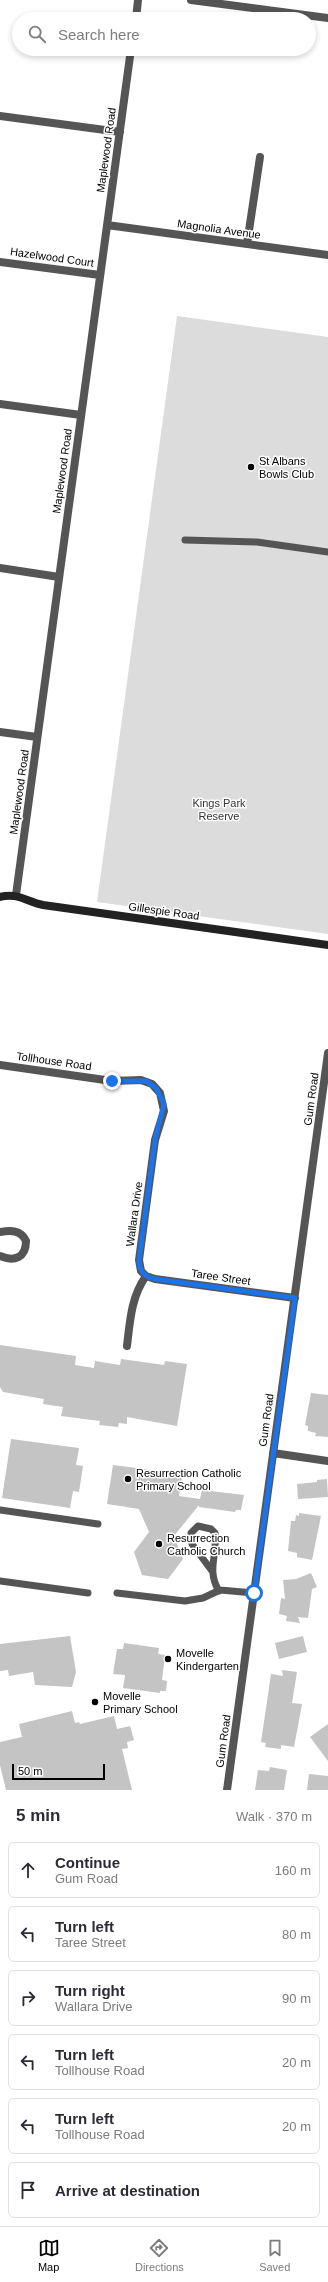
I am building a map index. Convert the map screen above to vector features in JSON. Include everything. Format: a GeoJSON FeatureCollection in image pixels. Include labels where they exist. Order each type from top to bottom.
{"type":"FeatureCollection","features":[{"type":"Feature","properties":{"kind":"street"},"geometry":{"type":"LineString","coordinates":[[137,12],[138,0]]}},
{"type":"Feature","properties":{"kind":"street"},"geometry":{"type":"LineString","coordinates":[[191,0],[282,12]]}},
{"type":"Feature","properties":{"kind":"street"},"geometry":{"type":"LineString","coordinates":[[316,16],[328,18]]}},
{"type":"Feature","properties":{"kind":"street","name":"Maplewood Road"},"geometry":{"type":"LineString","coordinates":[[16,895],[131,56]]}},
{"type":"Feature","properties":{"kind":"street"},"geometry":{"type":"LineString","coordinates":[[0,116],[120,132]]}},
{"type":"Feature","properties":{"kind":"street"},"geometry":{"type":"LineString","coordinates":[[247,244],[260,157]]}},
{"type":"Feature","properties":{"kind":"street","name":"Magnolia Avenue"},"geometry":{"type":"LineString","coordinates":[[107,225],[328,255]]}},
{"type":"Feature","properties":{"kind":"street","name":"Hazelwood Court"},"geometry":{"type":"LineString","coordinates":[[0,262],[100,275]]}},
{"type":"Feature","properties":{"kind":"street"},"geometry":{"type":"LineString","coordinates":[[0,404],[81,415]]}},
{"type":"Feature","properties":{"kind":"street"},"geometry":{"type":"LineString","coordinates":[[0,568],[59,577]]}},
{"type":"Feature","properties":{"kind":"street"},"geometry":{"type":"LineString","coordinates":[[0,732],[37,737]]}},
{"type":"Feature","properties":{"kind":"street"},"geometry":{"type":"LineString","coordinates":[[0,897],[16,895]]}},
{"type":"Feature","properties":{"kind":"street","name":"Gillespie Road"},"geometry":{"type":"LineString","coordinates":[[16,895],[30,903],[43,906],[328,945]]}},
{"type":"Feature","properties":{"kind":"street","name":"Gum Road"},"geometry":{"type":"LineString","coordinates":[[227,1790],[295,1298],[324,1111],[328,1053]]}},
{"type":"Feature","properties":{"kind":"street","name":"Tollhouse Road"},"geometry":{"type":"LineString","coordinates":[[0,1065],[112,1081],[146,1081],[156,1088],[164,1104]]}},
{"type":"Feature","properties":{"kind":"street","name":"Wallara Drive"},"geometry":{"type":"LineString","coordinates":[[146,1276],[141,1271],[139,1260],[155,1140],[164,1104]]}},
{"type":"Feature","properties":{"kind":"street"},"geometry":{"type":"LineString","coordinates":[[0,1232],[13,1231],[20,1233],[26,1241],[24,1254],[20,1257],[7,1259],[0,1256]]}},
{"type":"Feature","properties":{"kind":"street"},"geometry":{"type":"LineString","coordinates":[[127,1346],[133,1301],[138,1287],[146,1276]]}},
{"type":"Feature","properties":{"kind":"street","name":"Taree Street"},"geometry":{"type":"LineString","coordinates":[[146,1276],[155,1279],[295,1298]]}},
{"type":"Feature","properties":{"kind":"street"},"geometry":{"type":"LineString","coordinates":[[273,1453],[328,1461]]}},
{"type":"Feature","properties":{"kind":"lane"},"geometry":{"type":"LineString","coordinates":[[185,540],[250,542],[328,552]]}},
{"type":"Feature","properties":{"kind":"lane"},"geometry":{"type":"LineString","coordinates":[[0,1510],[98,1524]]}},
{"type":"Feature","properties":{"kind":"lane"},"geometry":{"type":"LineString","coordinates":[[212,1571],[192,1544],[191,1533],[198,1526],[211,1529],[214,1533],[212,1579],[219,1591]]}},
{"type":"Feature","properties":{"kind":"lane"},"geometry":{"type":"LineString","coordinates":[[0,1581],[88,1593]]}},
{"type":"Feature","properties":{"kind":"lane"},"geometry":{"type":"LineString","coordinates":[[117,1593],[185,1601],[203,1598],[226,1589],[254,1593]]}},
{"type":"Feature","properties":{"kind":"green space","name":"Kings Park Reserve"},"geometry":{"type":"Polygon","coordinates":[[[177,316],[328,337],[328,934],[97,902],[177,316]]]}},
{"type":"Feature","properties":{"kind":"building"},"geometry":{"type":"Polygon","coordinates":[[[0,1345],[76,1356],[75,1365],[94,1368],[95,1361],[120,1365],[121,1359],[164,1365],[165,1361],[187,1364],[177,1426],[127,1417],[127,1424],[119,1423],[118,1427],[99,1425],[100,1421],[61,1416],[63,1407],[43,1404],[44,1399],[3,1392],[0,1387],[0,1345]]]}},
{"type":"Feature","properties":{"kind":"building"},"geometry":{"type":"Polygon","coordinates":[[[311,1393],[328,1395],[328,1437],[315,1436],[316,1433],[308,1431],[308,1426],[305,1425],[311,1393]]]}},
{"type":"Feature","properties":{"kind":"building"},"geometry":{"type":"Polygon","coordinates":[[[11,1439],[79,1448],[76,1465],[83,1466],[79,1492],[73,1491],[70,1508],[2,1498],[11,1439]]]}},
{"type":"Feature","properties":{"kind":"building"},"geometry":{"type":"Polygon","coordinates":[[[113,1465],[175,1473],[174,1477],[182,1478],[179,1496],[200,1499],[202,1490],[244,1495],[241,1510],[236,1510],[235,1512],[199,1507],[199,1505],[174,1536],[183,1559],[168,1579],[142,1575],[134,1552],[149,1532],[139,1509],[107,1504],[113,1465]]]}},
{"type":"Feature","properties":{"kind":"building"},"geometry":{"type":"Polygon","coordinates":[[[327,1479],[328,1497],[298,1499],[297,1484],[317,1482],[317,1480],[327,1479]]]}},
{"type":"Feature","properties":{"kind":"building"},"geometry":{"type":"Polygon","coordinates":[[[299,1513],[321,1516],[312,1560],[297,1557],[297,1553],[288,1551],[291,1521],[295,1521],[296,1515],[299,1516],[299,1513]]]}},
{"type":"Feature","properties":{"kind":"building"},"geometry":{"type":"Polygon","coordinates":[[[311,1573],[317,1587],[312,1589],[308,1618],[298,1617],[300,1623],[286,1621],[287,1616],[279,1614],[281,1598],[285,1599],[283,1580],[296,1579],[311,1573]]]}},
{"type":"Feature","properties":{"kind":"building"},"geometry":{"type":"Polygon","coordinates":[[[70,1636],[76,1672],[72,1687],[35,1685],[33,1672],[9,1676],[8,1670],[0,1671],[0,1644],[70,1636]]]}},
{"type":"Feature","properties":{"kind":"building"},"geometry":{"type":"Polygon","coordinates":[[[303,1636],[307,1652],[279,1659],[275,1643],[303,1636]]]}},
{"type":"Feature","properties":{"kind":"building"},"geometry":{"type":"Polygon","coordinates":[[[124,1643],[159,1648],[158,1654],[165,1655],[162,1680],[167,1681],[166,1691],[160,1691],[160,1693],[123,1688],[125,1675],[113,1674],[117,1649],[123,1649],[124,1643]]]}},
{"type":"Feature","properties":{"kind":"building"},"geometry":{"type":"Polygon","coordinates":[[[282,1670],[297,1672],[292,1703],[302,1704],[294,1747],[281,1745],[281,1749],[265,1747],[266,1743],[261,1742],[271,1674],[283,1676],[282,1670]]]}},
{"type":"Feature","properties":{"kind":"building"},"geometry":{"type":"Polygon","coordinates":[[[72,1711],[75,1723],[79,1722],[80,1724],[114,1716],[117,1729],[130,1726],[134,1740],[127,1742],[128,1748],[122,1749],[132,1790],[6,1790],[0,1765],[0,1742],[22,1737],[19,1724],[72,1711]]]}},
{"type":"Feature","properties":{"kind":"building"},"geometry":{"type":"Polygon","coordinates":[[[328,1724],[328,1761],[310,1737],[328,1724]]]}},
{"type":"Feature","properties":{"kind":"building"},"geometry":{"type":"Polygon","coordinates":[[[270,1767],[287,1770],[284,1790],[255,1790],[258,1770],[269,1771],[270,1767]]]}},
{"type":"Feature","properties":{"kind":"building"},"geometry":{"type":"Polygon","coordinates":[[[309,1774],[328,1776],[328,1790],[307,1790],[309,1774]]]}},
{"type":"Feature","properties":{"kind":"place","name":"St Albans Bowls Club"},"geometry":{"type":"Point","coordinates":[251,467]}},
{"type":"Feature","properties":{"kind":"place","name":"Resurrection Catholic Primary School"},"geometry":{"type":"Point","coordinates":[128,1479]}},
{"type":"Feature","properties":{"kind":"place","name":"Resurrection Catholic Church"},"geometry":{"type":"Point","coordinates":[159,1544]}},
{"type":"Feature","properties":{"kind":"place","name":"Movelle Kindergarten"},"geometry":{"type":"Point","coordinates":[168,1659]}},
{"type":"Feature","properties":{"kind":"place","name":"Movelle Primary School"},"geometry":{"type":"Point","coordinates":[95,1702]}},
{"type":"Feature","properties":{"kind":"route"},"geometry":{"type":"LineString","coordinates":[[112,1081],[146,1081],[152,1084],[160,1093],[164,1104],[164,1111],[155,1140],[139,1260],[141,1271],[149,1278],[295,1298],[254,1593]]}}]}
